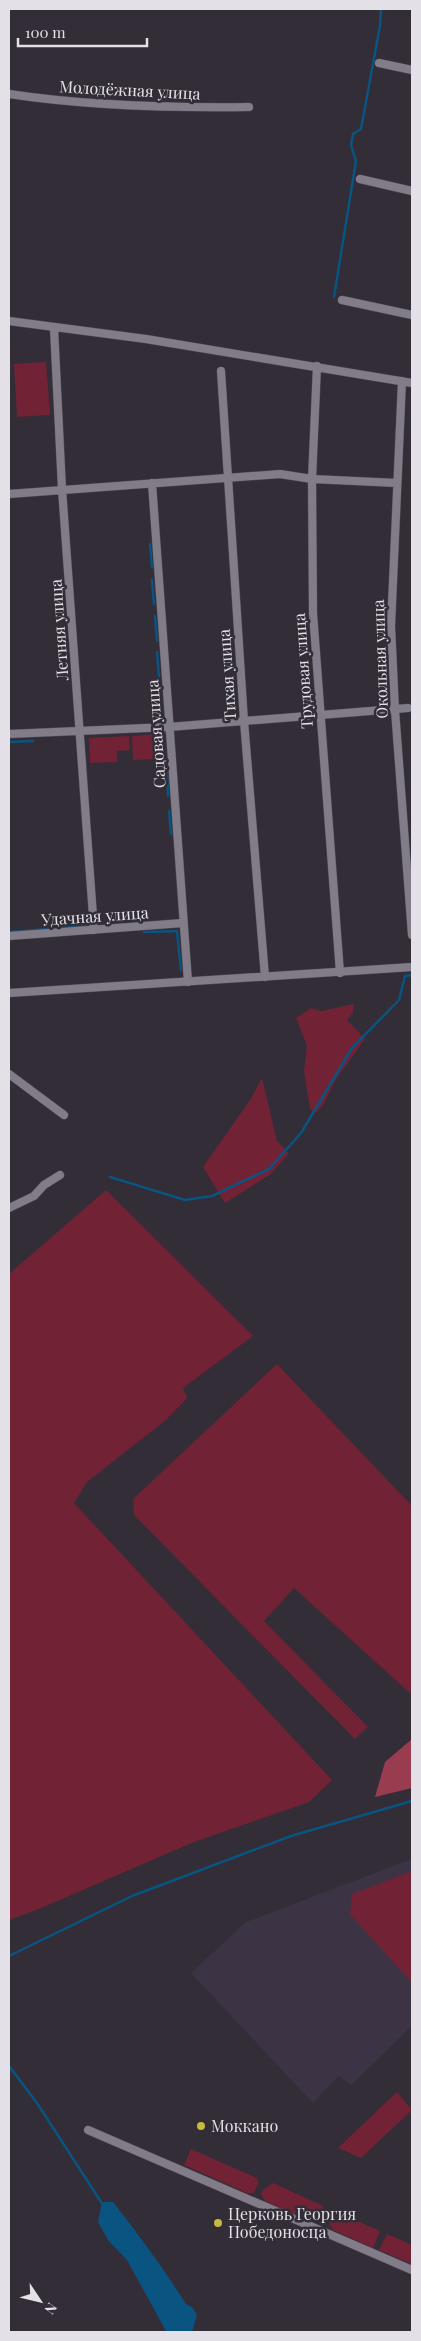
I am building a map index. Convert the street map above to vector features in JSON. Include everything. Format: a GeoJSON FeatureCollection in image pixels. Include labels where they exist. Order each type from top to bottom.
{"type":"FeatureCollection","features":[{"type":"Feature","properties":{"kind":"street"},"geometry":{"type":"LineString","coordinates":[[379,63],[412,70]]}},
{"type":"Feature","properties":{"kind":"street","name":"Молодёжная улица"},"geometry":{"type":"LineString","coordinates":[[9,94],[38,98],[174,108],[249,107]]}},
{"type":"Feature","properties":{"kind":"street"},"geometry":{"type":"LineString","coordinates":[[360,179],[412,191]]}},
{"type":"Feature","properties":{"kind":"street"},"geometry":{"type":"LineString","coordinates":[[342,300],[412,314]]}},
{"type":"Feature","properties":{"kind":"street"},"geometry":{"type":"LineString","coordinates":[[9,321],[146,339],[317,366],[412,384]]}},
{"type":"Feature","properties":{"kind":"street","name":"Летняя улица"},"geometry":{"type":"LineString","coordinates":[[54,328],[62,489],[94,930]]}},
{"type":"Feature","properties":{"kind":"street","name":"Трудовая улица"},"geometry":{"type":"LineString","coordinates":[[317,366],[312,479],[312,613],[340,972]]}},
{"type":"Feature","properties":{"kind":"street","name":"Тихая улица"},"geometry":{"type":"LineString","coordinates":[[221,371],[244,721],[265,977]]}},
{"type":"Feature","properties":{"kind":"street","name":"Окольная улица"},"geometry":{"type":"LineString","coordinates":[[402,381],[391,617],[395,710],[412,935]]}},
{"type":"Feature","properties":{"kind":"street"},"geometry":{"type":"LineString","coordinates":[[9,494],[280,474],[312,479],[397,483]]}},
{"type":"Feature","properties":{"kind":"street","name":"Садовая улица"},"geometry":{"type":"LineString","coordinates":[[152,483],[188,982]]}},
{"type":"Feature","properties":{"kind":"street"},"geometry":{"type":"LineString","coordinates":[[9,734],[169,727],[408,708]]}},
{"type":"Feature","properties":{"kind":"street","name":"Удачная улица"},"geometry":{"type":"LineString","coordinates":[[9,936],[183,923]]}},
{"type":"Feature","properties":{"kind":"street"},"geometry":{"type":"LineString","coordinates":[[9,993],[412,967]]}},
{"type":"Feature","properties":{"kind":"street"},"geometry":{"type":"LineString","coordinates":[[9,1074],[64,1115]]}},
{"type":"Feature","properties":{"kind":"street"},"geometry":{"type":"LineString","coordinates":[[9,1208],[34,1196],[44,1185],[60,1175]]}},
{"type":"Feature","properties":{"kind":"street"},"geometry":{"type":"LineString","coordinates":[[88,2130],[412,2270]]}},
{"type":"Feature","properties":{"kind":"shaded area"},"geometry":{"type":"Polygon","coordinates":[[[46,362],[50,415],[17,417],[14,364],[46,362]]]}},
{"type":"Feature","properties":{"kind":"shaded area"},"geometry":{"type":"Polygon","coordinates":[[[158,734],[159,759],[133,760],[132,736],[158,734]]]}},
{"type":"Feature","properties":{"kind":"shaded area"},"geometry":{"type":"Polygon","coordinates":[[[129,736],[130,750],[117,751],[117,762],[90,763],[89,738],[129,736]]]}},
{"type":"Feature","properties":{"kind":"shaded area"},"geometry":{"type":"Polygon","coordinates":[[[354,1004],[353,1013],[347,1020],[365,1039],[336,1079],[323,1105],[316,1113],[310,1109],[304,1071],[307,1046],[296,1018],[311,1008],[321,1011],[354,1004]]]}},
{"type":"Feature","properties":{"kind":"shaded area"},"geometry":{"type":"Polygon","coordinates":[[[262,1078],[277,1141],[289,1153],[271,1174],[225,1203],[203,1167],[250,1100],[262,1078]]]}},
{"type":"Feature","properties":{"kind":"shaded area"},"geometry":{"type":"Polygon","coordinates":[[[106,1190],[253,1336],[183,1388],[187,1398],[166,1420],[87,1482],[74,1503],[332,1780],[309,1802],[194,1842],[39,1909],[9,1920],[9,1274],[106,1190]]]}},
{"type":"Feature","properties":{"kind":"shaded area"},"geometry":{"type":"Polygon","coordinates":[[[277,1364],[412,1506],[412,1695],[294,1588],[264,1621],[368,1727],[355,1739],[134,1515],[133,1499],[277,1364]]]}},
{"type":"Feature","properties":{"kind":"shaded area"},"geometry":{"type":"Polygon","coordinates":[[[412,1739],[412,1788],[375,1797],[385,1762],[412,1739]]]}},
{"type":"Feature","properties":{"kind":"shaded area"},"geometry":{"type":"Polygon","coordinates":[[[412,1859],[412,2026],[351,2085],[339,2076],[313,2103],[191,1973],[246,1922],[412,1859]]]}},
{"type":"Feature","properties":{"kind":"shaded area"},"geometry":{"type":"Polygon","coordinates":[[[412,1871],[412,1983],[350,1914],[352,1894],[412,1871]]]}},
{"type":"Feature","properties":{"kind":"shaded area"},"geometry":{"type":"Polygon","coordinates":[[[397,2092],[412,2110],[361,2158],[338,2148],[397,2092]]]}},
{"type":"Feature","properties":{"kind":"shaded area"},"geometry":{"type":"Polygon","coordinates":[[[191,2149],[257,2178],[258,2184],[254,2193],[247,2193],[184,2165],[191,2149]]]}},
{"type":"Feature","properties":{"kind":"shaded area"},"geometry":{"type":"Polygon","coordinates":[[[273,2183],[323,2206],[324,2211],[321,2219],[314,2222],[266,2202],[261,2195],[263,2190],[273,2183]]]}},
{"type":"Feature","properties":{"kind":"shaded area"},"geometry":{"type":"Polygon","coordinates":[[[339,2213],[380,2231],[373,2248],[333,2230],[329,2223],[331,2216],[339,2213]]]}},
{"type":"Feature","properties":{"kind":"shaded area"},"geometry":{"type":"Polygon","coordinates":[[[387,2234],[412,2245],[412,2264],[379,2250],[387,2234]]]}},
{"type":"Feature","properties":{"kind":"water"},"geometry":{"type":"Polygon","coordinates":[[[102,2202],[113,2202],[151,2252],[186,2304],[192,2307],[197,2315],[192,2332],[166,2331],[127,2260],[108,2240],[98,2222],[102,2202]]]}},
{"type":"Feature","properties":{"kind":"waterway"},"geometry":{"type":"LineString","coordinates":[[334,297],[356,161],[351,145],[353,134],[361,129],[380,26],[381,9]]}},
{"type":"Feature","properties":{"kind":"waterway"},"geometry":{"type":"LineString","coordinates":[[150,544],[152,567]]}},
{"type":"Feature","properties":{"kind":"waterway"},"geometry":{"type":"LineString","coordinates":[[152,580],[154,604]]}},
{"type":"Feature","properties":{"kind":"waterway"},"geometry":{"type":"LineString","coordinates":[[155,616],[157,641]]}},
{"type":"Feature","properties":{"kind":"waterway"},"geometry":{"type":"LineString","coordinates":[[157,652],[159,677]]}},
{"type":"Feature","properties":{"kind":"waterway"},"geometry":{"type":"LineString","coordinates":[[160,689],[162,718]]}},
{"type":"Feature","properties":{"kind":"waterway"},"geometry":{"type":"LineString","coordinates":[[163,731],[165,761]]}},
{"type":"Feature","properties":{"kind":"waterway"},"geometry":{"type":"LineString","coordinates":[[9,742],[33,741]]}},
{"type":"Feature","properties":{"kind":"waterway"},"geometry":{"type":"LineString","coordinates":[[167,773],[168,796]]}},
{"type":"Feature","properties":{"kind":"waterway"},"geometry":{"type":"LineString","coordinates":[[169,811],[171,834]]}},
{"type":"Feature","properties":{"kind":"waterway"},"geometry":{"type":"LineString","coordinates":[[59,928],[85,926]]}},
{"type":"Feature","properties":{"kind":"waterway"},"geometry":{"type":"LineString","coordinates":[[9,932],[48,929]]}},
{"type":"Feature","properties":{"kind":"waterway"},"geometry":{"type":"LineString","coordinates":[[144,932],[177,931],[181,970]]}},
{"type":"Feature","properties":{"kind":"waterway"},"geometry":{"type":"LineString","coordinates":[[110,1177],[185,1200],[212,1196],[269,1169],[301,1133],[352,1048],[399,1000],[405,976],[412,975]]}},
{"type":"Feature","properties":{"kind":"waterway"},"geometry":{"type":"LineString","coordinates":[[9,1956],[132,1896],[291,1836],[412,1801]]}},
{"type":"Feature","properties":{"kind":"waterway"},"geometry":{"type":"LineString","coordinates":[[9,2066],[37,2103],[103,2205]]}},
{"type":"Feature","properties":{"kind":"place","name":"Моккано"},"geometry":{"type":"Point","coordinates":[201,2126]}},
{"type":"Feature","properties":{"kind":"place","name":"Церковь Георгия Победоносца"},"geometry":{"type":"Point","coordinates":[218,2223]}}]}
